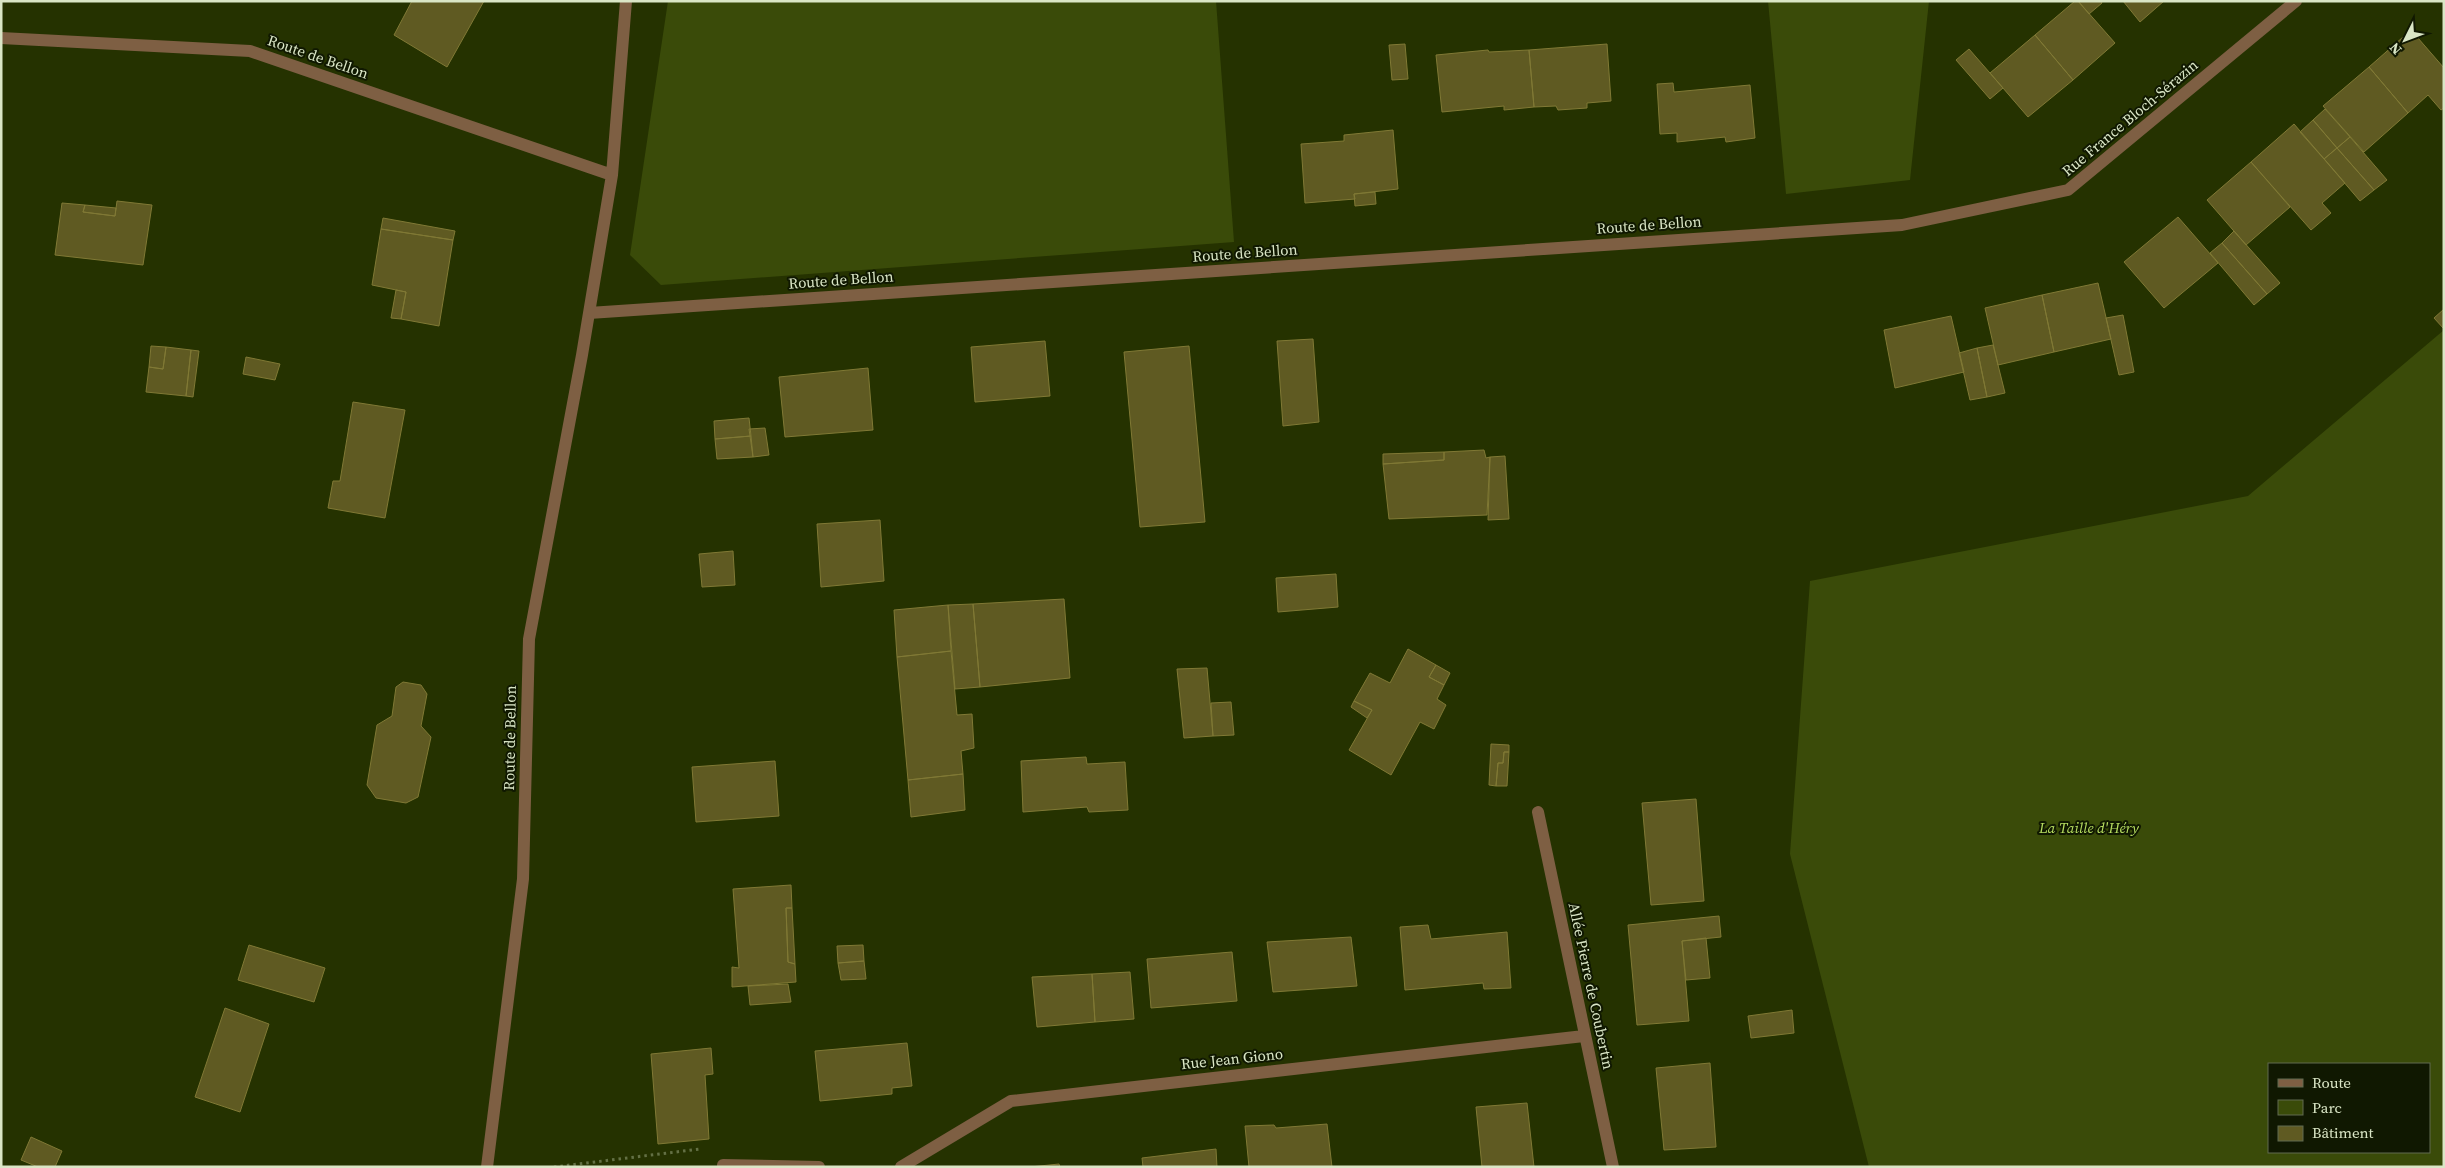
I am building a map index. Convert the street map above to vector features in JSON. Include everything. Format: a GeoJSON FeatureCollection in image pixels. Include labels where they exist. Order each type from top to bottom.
{"type":"FeatureCollection","features":[{"type":"Feature","properties":{"kind":"street","name":"Route de Bellon"},"geometry":{"type":"LineString","coordinates":[[487,1167],[523,879],[529,639],[589,314],[612,175],[626,1]]}},
{"type":"Feature","properties":{"kind":"street","name":"Rue France Bloch-Sérazin"},"geometry":{"type":"LineString","coordinates":[[1902,224],[2068,190],[2296,1]]}},
{"type":"Feature","properties":{"kind":"street","name":"Route de Bellon"},"geometry":{"type":"LineString","coordinates":[[1,38],[250,51],[612,175]]}},
{"type":"Feature","properties":{"kind":"street","name":"Route de Bellon"},"geometry":{"type":"LineString","coordinates":[[589,314],[1902,224]]}},
{"type":"Feature","properties":{"kind":"street","name":"Allée Pierre de Coubertin"},"geometry":{"type":"LineString","coordinates":[[1538,812],[1613,1167]]}},
{"type":"Feature","properties":{"kind":"street","name":"Rue Jean Giono"},"geometry":{"type":"LineString","coordinates":[[901,1167],[1011,1101],[1584,1036]]}},
{"type":"Feature","properties":{"kind":"street"},"geometry":{"type":"LineString","coordinates":[[723,1166],[819,1167]]}},
{"type":"Feature","properties":{"kind":"path"},"geometry":{"type":"LineString","coordinates":[[554,1167],[702,1149],[723,1166]]}},
{"type":"Feature","properties":{"kind":"green space"},"geometry":{"type":"Polygon","coordinates":[[[668,1],[1216,1],[1234,242],[661,285],[630,255],[668,1]]]}},
{"type":"Feature","properties":{"kind":"green space"},"geometry":{"type":"Polygon","coordinates":[[[1768,1],[1929,1],[1910,180],[1786,194],[1768,1]]]}},
{"type":"Feature","properties":{"kind":"green space","name":"La Taille d'Héry"},"geometry":{"type":"Polygon","coordinates":[[[2444,330],[2444,1167],[1869,1167],[1790,854],[1810,581],[2248,496],[2444,330]]]}},
{"type":"Feature","properties":{"kind":"building"},"geometry":{"type":"Polygon","coordinates":[[[412,1],[484,1],[447,67],[394,35],[412,1]]]}},
{"type":"Feature","properties":{"kind":"building"},"geometry":{"type":"Polygon","coordinates":[[[2075,1],[2078,1],[2115,43],[2073,80],[2035,35],[2075,1]]]}},
{"type":"Feature","properties":{"kind":"building"},"geometry":{"type":"Polygon","coordinates":[[[2078,1],[2101,1],[2102,3],[2089,14],[2078,1]]]}},
{"type":"Feature","properties":{"kind":"building"},"geometry":{"type":"Polygon","coordinates":[[[2123,1],[2164,1],[2140,22],[2123,1]]]}},
{"type":"Feature","properties":{"kind":"building"},"geometry":{"type":"Polygon","coordinates":[[[2411,30],[2444,68],[2444,108],[2441,110],[2428,95],[2408,113],[2369,67],[2411,30]]]}},
{"type":"Feature","properties":{"kind":"building"},"geometry":{"type":"Polygon","coordinates":[[[2035,35],[2073,80],[2028,117],[1990,73],[2035,35]]]}},
{"type":"Feature","properties":{"kind":"building"},"geometry":{"type":"Polygon","coordinates":[[[1405,44],[1408,79],[1392,80],[1389,45],[1405,44]]]}},
{"type":"Feature","properties":{"kind":"building"},"geometry":{"type":"Polygon","coordinates":[[[1607,44],[1611,101],[1587,103],[1587,108],[1558,110],[1556,106],[1534,107],[1529,50],[1607,44]]]}},
{"type":"Feature","properties":{"kind":"building"},"geometry":{"type":"Polygon","coordinates":[[[1969,49],[2003,88],[1990,99],[1956,60],[1969,49]]]}},
{"type":"Feature","properties":{"kind":"building"},"geometry":{"type":"Polygon","coordinates":[[[1488,50],[1489,52],[1529,50],[1534,107],[1504,110],[1504,106],[1442,112],[1436,55],[1488,50]]]}},
{"type":"Feature","properties":{"kind":"building"},"geometry":{"type":"Polygon","coordinates":[[[2369,67],[2408,113],[2364,152],[2323,106],[2369,67]]]}},
{"type":"Feature","properties":{"kind":"building"},"geometry":{"type":"Polygon","coordinates":[[[1673,83],[1674,92],[1750,85],[1755,138],[1726,142],[1725,137],[1677,142],[1677,133],[1660,134],[1657,84],[1673,83]]]}},
{"type":"Feature","properties":{"kind":"building"},"geometry":{"type":"Polygon","coordinates":[[[2325,109],[2350,137],[2337,148],[2313,120],[2325,109]]]}},
{"type":"Feature","properties":{"kind":"building"},"geometry":{"type":"Polygon","coordinates":[[[2313,120],[2337,148],[2324,159],[2300,132],[2313,120]]]}},
{"type":"Feature","properties":{"kind":"building"},"geometry":{"type":"Polygon","coordinates":[[[2294,124],[2345,183],[2322,203],[2331,213],[2311,230],[2251,162],[2294,124]]]}},
{"type":"Feature","properties":{"kind":"building"},"geometry":{"type":"Polygon","coordinates":[[[1393,130],[1398,189],[1354,194],[1355,199],[1305,203],[1301,144],[1344,141],[1344,135],[1393,130]]]}},
{"type":"Feature","properties":{"kind":"building"},"geometry":{"type":"Polygon","coordinates":[[[2350,137],[2387,180],[2374,190],[2337,148],[2350,137]]]}},
{"type":"Feature","properties":{"kind":"building"},"geometry":{"type":"Polygon","coordinates":[[[2337,148],[2374,190],[2360,201],[2324,159],[2337,148]]]}},
{"type":"Feature","properties":{"kind":"building"},"geometry":{"type":"Polygon","coordinates":[[[2251,162],[2290,207],[2246,245],[2207,200],[2251,162]]]}},
{"type":"Feature","properties":{"kind":"building"},"geometry":{"type":"Polygon","coordinates":[[[1375,192],[1376,204],[1355,206],[1354,194],[1375,192]]]}},
{"type":"Feature","properties":{"kind":"building"},"geometry":{"type":"Polygon","coordinates":[[[117,201],[152,205],[143,265],[55,255],[62,203],[85,205],[83,212],[115,216],[117,201]]]}},
{"type":"Feature","properties":{"kind":"building"},"geometry":{"type":"Polygon","coordinates":[[[85,205],[116,208],[115,216],[83,212],[85,205]]]}},
{"type":"Feature","properties":{"kind":"building"},"geometry":{"type":"Polygon","coordinates":[[[2178,217],[2218,263],[2164,308],[2124,262],[2178,217]]]}},
{"type":"Feature","properties":{"kind":"building"},"geometry":{"type":"Polygon","coordinates":[[[383,218],[455,231],[453,240],[381,229],[383,218]]]}},
{"type":"Feature","properties":{"kind":"building"},"geometry":{"type":"Polygon","coordinates":[[[381,229],[453,240],[439,326],[401,319],[406,292],[372,285],[381,229]]]}},
{"type":"Feature","properties":{"kind":"building"},"geometry":{"type":"Polygon","coordinates":[[[2234,231],[2280,283],[2267,294],[2222,243],[2234,231]]]}},
{"type":"Feature","properties":{"kind":"building"},"geometry":{"type":"Polygon","coordinates":[[[2222,243],[2267,294],[2254,305],[2210,253],[2222,243]]]}},
{"type":"Feature","properties":{"kind":"building"},"geometry":{"type":"Polygon","coordinates":[[[2098,283],[2111,339],[2054,352],[2042,295],[2098,283]]]}},
{"type":"Feature","properties":{"kind":"building"},"geometry":{"type":"Polygon","coordinates":[[[396,290],[406,292],[401,319],[391,318],[396,290]]]}},
{"type":"Feature","properties":{"kind":"building"},"geometry":{"type":"Polygon","coordinates":[[[2042,295],[2054,352],[1998,365],[1985,308],[2042,295]]]}},
{"type":"Feature","properties":{"kind":"building"},"geometry":{"type":"Polygon","coordinates":[[[2444,309],[2444,329],[2434,318],[2444,309]]]}},
{"type":"Feature","properties":{"kind":"building"},"geometry":{"type":"Polygon","coordinates":[[[2123,315],[2134,372],[2119,375],[2106,318],[2123,315]]]}},
{"type":"Feature","properties":{"kind":"building"},"geometry":{"type":"Polygon","coordinates":[[[1951,316],[1964,372],[1895,388],[1884,330],[1951,316]]]}},
{"type":"Feature","properties":{"kind":"building"},"geometry":{"type":"Polygon","coordinates":[[[1313,339],[1319,422],[1283,426],[1277,341],[1313,339]]]}},
{"type":"Feature","properties":{"kind":"building"},"geometry":{"type":"Polygon","coordinates":[[[1045,341],[1050,396],[975,402],[971,347],[1045,341]]]}},
{"type":"Feature","properties":{"kind":"building"},"geometry":{"type":"Polygon","coordinates":[[[1993,345],[2005,393],[1987,397],[1977,348],[1993,345]]]}},
{"type":"Feature","properties":{"kind":"building"},"geometry":{"type":"Polygon","coordinates":[[[151,346],[166,347],[163,369],[149,367],[151,346]]]}},
{"type":"Feature","properties":{"kind":"building"},"geometry":{"type":"Polygon","coordinates":[[[1189,346],[1205,522],[1140,527],[1124,352],[1189,346]]]}},
{"type":"Feature","properties":{"kind":"building"},"geometry":{"type":"Polygon","coordinates":[[[166,347],[191,350],[186,396],[146,392],[149,367],[163,369],[166,347]]]}},
{"type":"Feature","properties":{"kind":"building"},"geometry":{"type":"Polygon","coordinates":[[[1977,348],[1987,397],[1970,400],[1959,353],[1977,348]]]}},
{"type":"Feature","properties":{"kind":"building"},"geometry":{"type":"Polygon","coordinates":[[[191,350],[199,351],[193,397],[186,396],[191,350]]]}},
{"type":"Feature","properties":{"kind":"building"},"geometry":{"type":"Polygon","coordinates":[[[246,357],[280,364],[275,380],[243,374],[246,357]]]}},
{"type":"Feature","properties":{"kind":"building"},"geometry":{"type":"Polygon","coordinates":[[[868,368],[873,430],[785,437],[779,377],[868,368]]]}},
{"type":"Feature","properties":{"kind":"building"},"geometry":{"type":"Polygon","coordinates":[[[353,402],[405,410],[385,518],[328,508],[333,481],[340,481],[353,402]]]}},
{"type":"Feature","properties":{"kind":"building"},"geometry":{"type":"Polygon","coordinates":[[[749,418],[751,436],[715,439],[714,421],[749,418]]]}},
{"type":"Feature","properties":{"kind":"building"},"geometry":{"type":"Polygon","coordinates":[[[765,428],[769,455],[753,457],[749,429],[765,428]]]}},
{"type":"Feature","properties":{"kind":"building"},"geometry":{"type":"Polygon","coordinates":[[[751,436],[753,457],[717,459],[715,439],[751,436]]]}},
{"type":"Feature","properties":{"kind":"building"},"geometry":{"type":"Polygon","coordinates":[[[1484,450],[1486,458],[1490,457],[1487,515],[1389,519],[1383,464],[1444,460],[1444,452],[1484,450]]]}},
{"type":"Feature","properties":{"kind":"building"},"geometry":{"type":"Polygon","coordinates":[[[1444,452],[1444,460],[1383,464],[1383,454],[1444,452]]]}},
{"type":"Feature","properties":{"kind":"building"},"geometry":{"type":"Polygon","coordinates":[[[1505,456],[1509,519],[1488,520],[1490,457],[1505,456]]]}},
{"type":"Feature","properties":{"kind":"building"},"geometry":{"type":"Polygon","coordinates":[[[880,520],[884,581],[821,587],[817,524],[880,520]]]}},
{"type":"Feature","properties":{"kind":"building"},"geometry":{"type":"Polygon","coordinates":[[[733,551],[735,585],[702,587],[699,554],[733,551]]]}},
{"type":"Feature","properties":{"kind":"building"},"geometry":{"type":"Polygon","coordinates":[[[1336,574],[1338,607],[1278,612],[1276,578],[1336,574]]]}},
{"type":"Feature","properties":{"kind":"building"},"geometry":{"type":"Polygon","coordinates":[[[1064,599],[1070,678],[980,687],[973,604],[1064,599]]]}},
{"type":"Feature","properties":{"kind":"building"},"geometry":{"type":"Polygon","coordinates":[[[973,604],[980,687],[955,689],[948,605],[973,604]]]}},
{"type":"Feature","properties":{"kind":"building"},"geometry":{"type":"Polygon","coordinates":[[[948,605],[951,651],[897,657],[894,610],[948,605]]]}},
{"type":"Feature","properties":{"kind":"building"},"geometry":{"type":"Polygon","coordinates":[[[1408,649],[1436,665],[1429,677],[1444,685],[1437,699],[1446,705],[1434,729],[1420,722],[1391,775],[1349,750],[1372,710],[1354,701],[1370,673],[1390,683],[1408,649]]]}},
{"type":"Feature","properties":{"kind":"building"},"geometry":{"type":"Polygon","coordinates":[[[951,651],[957,715],[972,714],[974,748],[961,751],[963,774],[908,780],[897,657],[951,651]]]}},
{"type":"Feature","properties":{"kind":"building"},"geometry":{"type":"Polygon","coordinates":[[[1436,665],[1450,673],[1444,685],[1429,677],[1436,665]]]}},
{"type":"Feature","properties":{"kind":"building"},"geometry":{"type":"Polygon","coordinates":[[[1207,668],[1213,736],[1184,738],[1177,669],[1207,668]]]}},
{"type":"Feature","properties":{"kind":"building"},"geometry":{"type":"Polygon","coordinates":[[[403,682],[421,685],[427,694],[421,726],[431,737],[418,797],[406,803],[376,798],[367,785],[377,725],[392,716],[396,687],[403,682]]]}},
{"type":"Feature","properties":{"kind":"building"},"geometry":{"type":"Polygon","coordinates":[[[1354,701],[1372,710],[1367,718],[1351,707],[1354,701]]]}},
{"type":"Feature","properties":{"kind":"building"},"geometry":{"type":"Polygon","coordinates":[[[1231,702],[1234,735],[1213,736],[1211,703],[1231,702]]]}},
{"type":"Feature","properties":{"kind":"building"},"geometry":{"type":"Polygon","coordinates":[[[1491,744],[1509,745],[1509,752],[1504,752],[1503,763],[1498,763],[1496,786],[1489,785],[1491,744]]]}},
{"type":"Feature","properties":{"kind":"building"},"geometry":{"type":"Polygon","coordinates":[[[1504,752],[1509,752],[1507,786],[1496,786],[1498,763],[1503,763],[1504,752]]]}},
{"type":"Feature","properties":{"kind":"building"},"geometry":{"type":"Polygon","coordinates":[[[1086,757],[1087,764],[1125,762],[1128,810],[1089,812],[1087,807],[1023,812],[1021,761],[1086,757]]]}},
{"type":"Feature","properties":{"kind":"building"},"geometry":{"type":"Polygon","coordinates":[[[775,761],[779,816],[696,822],[692,767],[775,761]]]}},
{"type":"Feature","properties":{"kind":"building"},"geometry":{"type":"Polygon","coordinates":[[[963,774],[965,810],[911,817],[908,780],[963,774]]]}},
{"type":"Feature","properties":{"kind":"building"},"geometry":{"type":"Polygon","coordinates":[[[1696,799],[1704,901],[1651,905],[1642,803],[1696,799]]]}},
{"type":"Feature","properties":{"kind":"building"},"geometry":{"type":"Polygon","coordinates":[[[791,885],[792,908],[786,908],[788,962],[795,964],[796,982],[732,987],[732,967],[739,968],[733,889],[791,885]]]}},
{"type":"Feature","properties":{"kind":"building"},"geometry":{"type":"Polygon","coordinates":[[[786,908],[792,908],[795,964],[788,962],[786,908]]]}},
{"type":"Feature","properties":{"kind":"building"},"geometry":{"type":"Polygon","coordinates":[[[1719,916],[1721,937],[1682,941],[1689,1021],[1637,1025],[1628,925],[1719,916]]]}},
{"type":"Feature","properties":{"kind":"building"},"geometry":{"type":"Polygon","coordinates":[[[1428,925],[1431,939],[1507,932],[1511,988],[1484,989],[1483,983],[1405,990],[1400,927],[1428,925]]]}},
{"type":"Feature","properties":{"kind":"building"},"geometry":{"type":"Polygon","coordinates":[[[1351,937],[1357,986],[1273,992],[1267,942],[1351,937]]]}},
{"type":"Feature","properties":{"kind":"building"},"geometry":{"type":"Polygon","coordinates":[[[1706,938],[1710,978],[1686,980],[1682,941],[1706,938]]]}},
{"type":"Feature","properties":{"kind":"building"},"geometry":{"type":"Polygon","coordinates":[[[249,945],[325,968],[314,1002],[238,980],[249,945]]]}},
{"type":"Feature","properties":{"kind":"building"},"geometry":{"type":"Polygon","coordinates":[[[863,945],[864,961],[838,963],[837,946],[863,945]]]}},
{"type":"Feature","properties":{"kind":"building"},"geometry":{"type":"Polygon","coordinates":[[[1232,952],[1237,1001],[1151,1008],[1147,959],[1232,952]]]}},
{"type":"Feature","properties":{"kind":"building"},"geometry":{"type":"Polygon","coordinates":[[[864,961],[866,979],[841,980],[838,963],[864,961]]]}},
{"type":"Feature","properties":{"kind":"building"},"geometry":{"type":"Polygon","coordinates":[[[1130,972],[1134,1019],[1095,1022],[1092,974],[1130,972]]]}},
{"type":"Feature","properties":{"kind":"building"},"geometry":{"type":"Polygon","coordinates":[[[1092,974],[1095,1022],[1037,1027],[1032,977],[1092,974]]]}},
{"type":"Feature","properties":{"kind":"building"},"geometry":{"type":"Polygon","coordinates":[[[788,984],[791,1002],[750,1005],[748,986],[788,984]]]}},
{"type":"Feature","properties":{"kind":"building"},"geometry":{"type":"Polygon","coordinates":[[[225,1008],[269,1024],[240,1112],[195,1097],[225,1008]]]}},
{"type":"Feature","properties":{"kind":"building"},"geometry":{"type":"Polygon","coordinates":[[[1792,1010],[1794,1033],[1751,1038],[1748,1016],[1792,1010]]]}},
{"type":"Feature","properties":{"kind":"building"},"geometry":{"type":"Polygon","coordinates":[[[907,1043],[912,1086],[892,1088],[892,1094],[820,1101],[815,1051],[907,1043]]]}},
{"type":"Feature","properties":{"kind":"building"},"geometry":{"type":"Polygon","coordinates":[[[711,1048],[713,1074],[705,1075],[709,1139],[658,1144],[651,1054],[711,1048]]]}},
{"type":"Feature","properties":{"kind":"building"},"geometry":{"type":"Polygon","coordinates":[[[1710,1063],[1716,1147],[1664,1150],[1656,1068],[1710,1063]]]}},
{"type":"Feature","properties":{"kind":"building"},"geometry":{"type":"Polygon","coordinates":[[[1527,1103],[1534,1167],[1482,1167],[1476,1107],[1527,1103]]]}},
{"type":"Feature","properties":{"kind":"building"},"geometry":{"type":"Polygon","coordinates":[[[1327,1124],[1332,1167],[1249,1167],[1245,1126],[1274,1125],[1276,1128],[1327,1124]]]}},
{"type":"Feature","properties":{"kind":"building"},"geometry":{"type":"Polygon","coordinates":[[[31,1137],[62,1151],[55,1167],[38,1167],[21,1160],[31,1137]]]}},
{"type":"Feature","properties":{"kind":"building"},"geometry":{"type":"Polygon","coordinates":[[[1216,1149],[1217,1167],[1143,1167],[1142,1158],[1216,1149]]]}},
{"type":"Feature","properties":{"kind":"building"},"geometry":{"type":"Polygon","coordinates":[[[1059,1164],[1060,1167],[1030,1167],[1059,1164]]]}}]}
